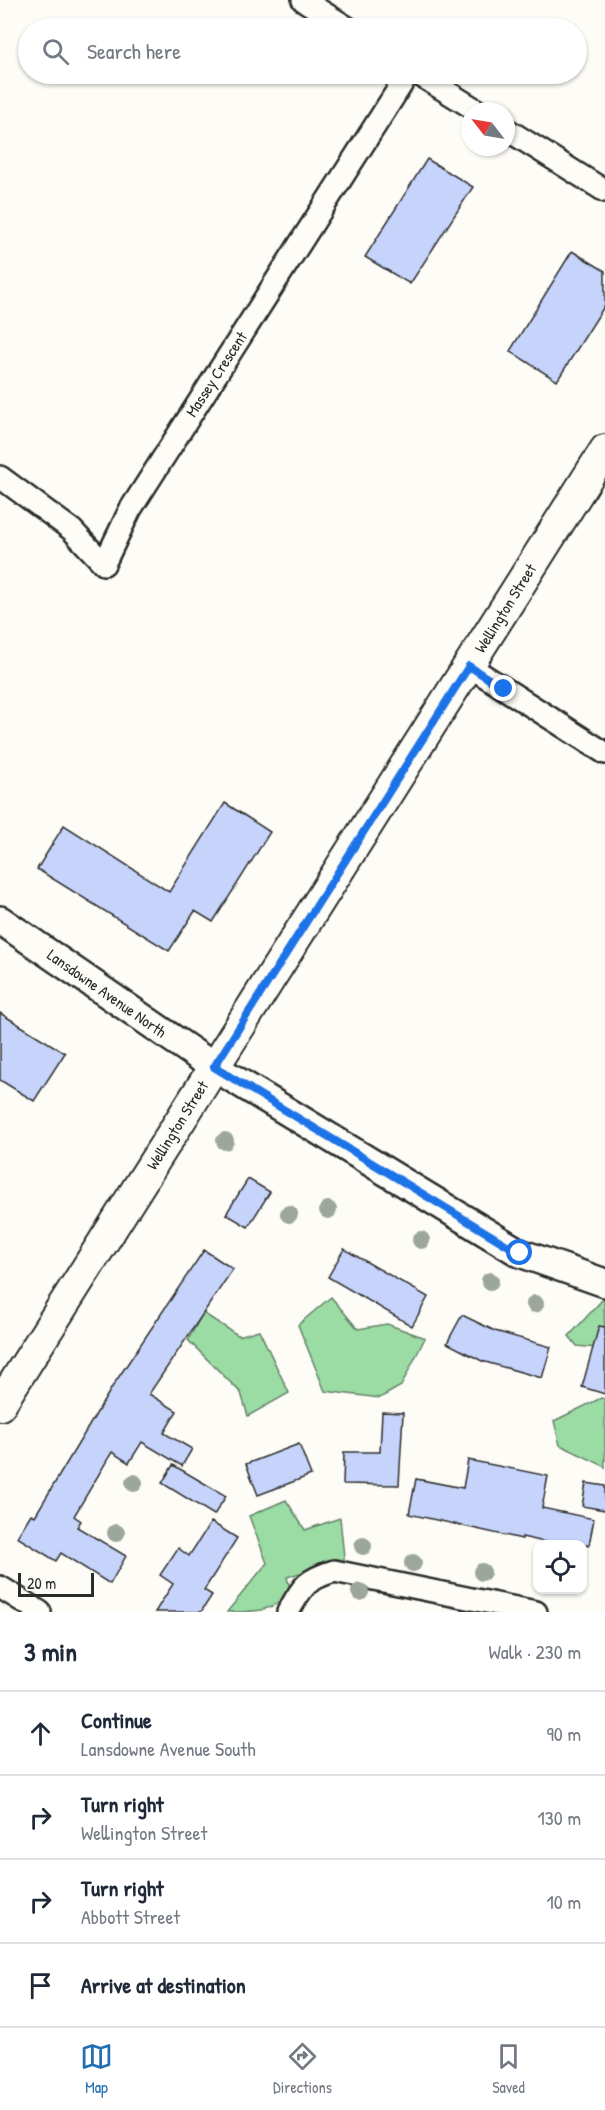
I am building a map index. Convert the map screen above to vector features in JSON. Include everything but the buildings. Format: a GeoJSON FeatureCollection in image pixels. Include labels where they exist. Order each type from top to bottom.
{"type":"FeatureCollection","features":[{"type":"Feature","properties":{"kind":"main road","name":"Wellington Street"},"geometry":{"type":"LineString","coordinates":[[0,1405],[605,450]]}},
{"type":"Feature","properties":{"kind":"street"},"geometry":{"type":"LineString","coordinates":[[303,0],[332,18]]}},
{"type":"Feature","properties":{"kind":"street","name":"Massey Crescent"},"geometry":{"type":"LineString","coordinates":[[0,477],[72,530],[104,564],[129,510],[402,84]]}},
{"type":"Feature","properties":{"kind":"street"},"geometry":{"type":"LineString","coordinates":[[434,84],[463,102]]}},
{"type":"Feature","properties":{"kind":"street"},"geometry":{"type":"LineString","coordinates":[[515,135],[605,191]]}},
{"type":"Feature","properties":{"kind":"street"},"geometry":{"type":"LineString","coordinates":[[469,666],[605,753]]}},
{"type":"Feature","properties":{"kind":"street","name":"Lansdowne Avenue North"},"geometry":{"type":"LineString","coordinates":[[0,920],[214,1067],[520,1253],[605,1283]]}},
{"type":"Feature","properties":{"kind":"street"},"geometry":{"type":"LineString","coordinates":[[288,1612],[312,1577],[334,1571],[536,1612]]}},
{"type":"Feature","properties":{"kind":"street"},"geometry":{"type":"LineString","coordinates":[[0,1587],[40,1612]]}},
{"type":"Feature","properties":{"kind":"green space"},"geometry":{"type":"Polygon","coordinates":[[[331,1297],[358,1329],[387,1324],[425,1338],[401,1386],[380,1398],[325,1391],[298,1325],[331,1297]]]}},
{"type":"Feature","properties":{"kind":"green space"},"geometry":{"type":"Polygon","coordinates":[[[604,1298],[605,1349],[577,1346],[569,1336],[604,1298]]]}},
{"type":"Feature","properties":{"kind":"green space"},"geometry":{"type":"Polygon","coordinates":[[[203,1313],[239,1336],[259,1330],[289,1393],[248,1416],[241,1393],[188,1340],[203,1313]]]}},
{"type":"Feature","properties":{"kind":"green space"},"geometry":{"type":"Polygon","coordinates":[[[601,1398],[605,1399],[605,1468],[560,1445],[554,1421],[601,1398]]]}},
{"type":"Feature","properties":{"kind":"green space"},"geometry":{"type":"Polygon","coordinates":[[[286,1500],[305,1530],[340,1518],[345,1567],[323,1566],[287,1577],[291,1592],[277,1604],[263,1610],[227,1612],[267,1563],[249,1516],[286,1500]]]}},
{"type":"Feature","properties":{"kind":"route"},"geometry":{"type":"LineString","coordinates":[[504,689],[469,666],[214,1067],[520,1253]]}}]}
